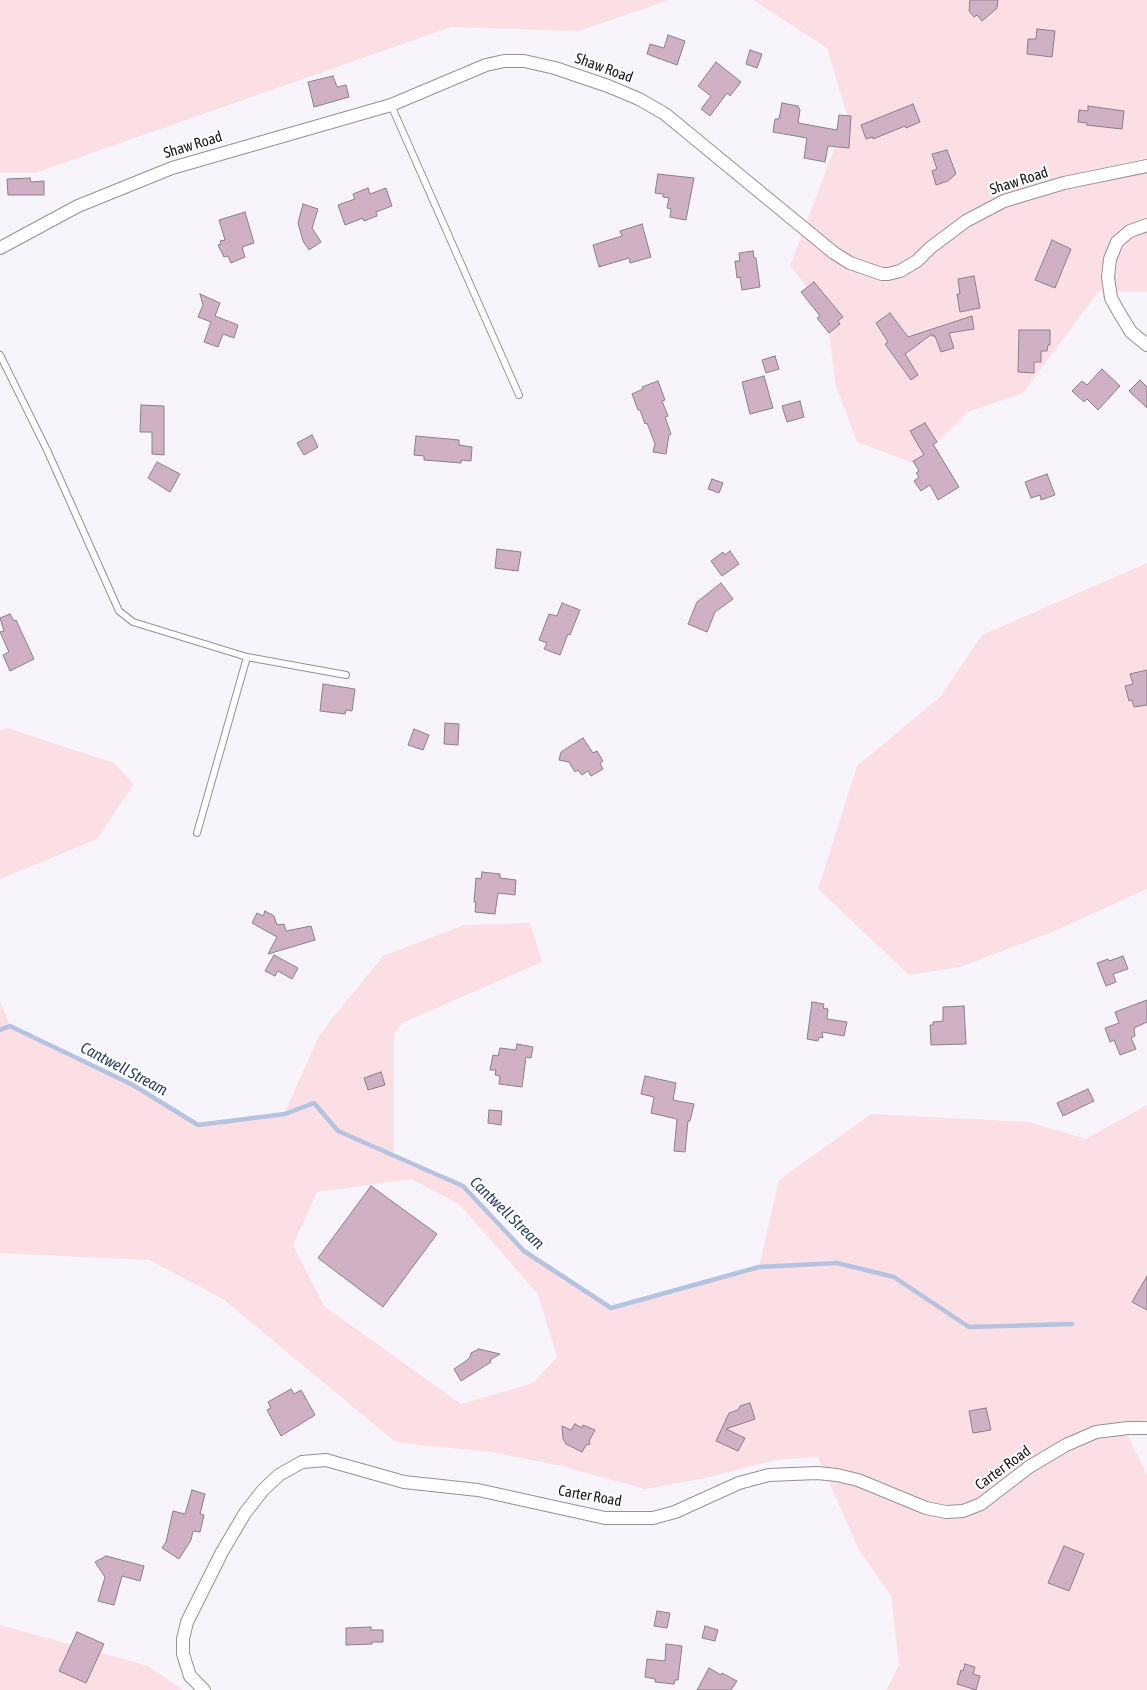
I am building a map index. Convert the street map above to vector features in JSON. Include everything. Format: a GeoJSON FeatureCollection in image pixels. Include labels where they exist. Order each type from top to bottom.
{"type":"FeatureCollection","features":[{"type":"Feature","properties":{"kind":"street","name":"Shaw Road"},"geometry":{"type":"LineString","coordinates":[[0,248],[78,206],[172,168],[391,105],[486,65],[504,61],[524,60],[556,68],[639,99],[665,114],[834,253],[850,263],[882,274],[900,270],[917,261],[930,248],[966,221],[1004,201],[1064,183],[1147,166]]}},
{"type":"Feature","properties":{"kind":"street"},"geometry":{"type":"LineString","coordinates":[[1147,225],[1130,231],[1117,242],[1110,259],[1108,278],[1111,298],[1120,314],[1131,332],[1147,345]]}},
{"type":"Feature","properties":{"kind":"street","name":"Carter Road"},"geometry":{"type":"LineString","coordinates":[[204,1690],[190,1676],[182,1654],[187,1622],[222,1552],[246,1513],[263,1490],[279,1474],[302,1462],[326,1460],[404,1482],[478,1490],[605,1518],[652,1518],[675,1512],[740,1483],[769,1475],[817,1473],[858,1480],[926,1508],[946,1512],[963,1511],[981,1504],[1029,1467],[1066,1445],[1096,1432],[1147,1428]]}},
{"type":"Feature","properties":{"kind":"lane"},"geometry":{"type":"LineString","coordinates":[[391,105],[519,395]]}},
{"type":"Feature","properties":{"kind":"lane"},"geometry":{"type":"LineString","coordinates":[[0,355],[47,450],[119,611],[133,622],[247,657],[346,675]]}},
{"type":"Feature","properties":{"kind":"lane"},"geometry":{"type":"LineString","coordinates":[[197,833],[247,657]]}},
{"type":"Feature","properties":{"kind":"shaded area"},"geometry":{"type":"Polygon","coordinates":[[[0,0],[669,0],[579,31],[451,27],[35,173],[0,173],[0,0]]]}},
{"type":"Feature","properties":{"kind":"shaded area"},"geometry":{"type":"Polygon","coordinates":[[[753,0],[1147,0],[1147,292],[1099,291],[1023,393],[968,412],[916,464],[857,442],[836,386],[826,311],[790,266],[847,115],[827,48],[753,0]]]}},
{"type":"Feature","properties":{"kind":"shaded area"},"geometry":{"type":"Polygon","coordinates":[[[1147,563],[1147,889],[1052,932],[960,967],[909,975],[818,889],[857,766],[940,697],[982,635],[1147,563]]]}},
{"type":"Feature","properties":{"kind":"shaded area"},"geometry":{"type":"Polygon","coordinates":[[[7,728],[114,763],[134,784],[97,839],[0,879],[0,730],[7,728]]]}},
{"type":"Feature","properties":{"kind":"shaded area"},"geometry":{"type":"Polygon","coordinates":[[[530,923],[542,962],[402,1023],[394,1035],[394,1156],[463,1186],[524,1251],[611,1308],[759,1267],[779,1180],[871,1114],[1029,1122],[1086,1139],[1147,1105],[1147,1420],[1122,1423],[1147,1475],[1147,1690],[887,1690],[899,1664],[891,1596],[859,1550],[818,1457],[775,1460],[706,1478],[645,1489],[561,1466],[491,1452],[394,1441],[223,1299],[149,1260],[0,1253],[0,1001],[10,1026],[133,1085],[198,1125],[284,1114],[320,1034],[383,956],[464,925],[530,923]],[[411,1179],[317,1192],[293,1245],[324,1306],[461,1404],[533,1383],[557,1357],[538,1294],[459,1204],[411,1179]]]}},
{"type":"Feature","properties":{"kind":"shaded area"},"geometry":{"type":"Polygon","coordinates":[[[0,1625],[148,1666],[183,1690],[0,1690],[0,1625]]]}},
{"type":"Feature","properties":{"kind":"building"},"geometry":{"type":"Polygon","coordinates":[[[970,0],[998,0],[997,8],[982,21],[977,15],[974,17],[969,11],[970,0]]]}},
{"type":"Feature","properties":{"kind":"building"},"geometry":{"type":"Polygon","coordinates":[[[1037,29],[1055,31],[1052,57],[1027,54],[1028,39],[1036,39],[1037,29]]]}},
{"type":"Feature","properties":{"kind":"building"},"geometry":{"type":"Polygon","coordinates":[[[668,35],[685,41],[677,65],[647,54],[650,44],[664,48],[668,35]]]}},
{"type":"Feature","properties":{"kind":"building"},"geometry":{"type":"Polygon","coordinates":[[[750,50],[762,54],[757,68],[746,64],[750,50]]]}},
{"type":"Feature","properties":{"kind":"building"},"geometry":{"type":"Polygon","coordinates":[[[716,62],[741,82],[730,96],[727,93],[710,116],[701,109],[711,96],[698,86],[716,62]]]}},
{"type":"Feature","properties":{"kind":"building"},"geometry":{"type":"Polygon","coordinates":[[[333,76],[337,87],[346,85],[349,97],[314,107],[308,82],[333,76]]]}},
{"type":"Feature","properties":{"kind":"building"},"geometry":{"type":"Polygon","coordinates":[[[782,103],[798,106],[800,110],[798,123],[837,130],[839,115],[851,116],[849,148],[828,146],[825,162],[804,158],[807,138],[773,132],[775,119],[779,119],[782,103]]]}},
{"type":"Feature","properties":{"kind":"building"},"geometry":{"type":"Polygon","coordinates":[[[913,104],[920,122],[873,139],[873,137],[866,139],[861,125],[913,104]]]}},
{"type":"Feature","properties":{"kind":"building"},"geometry":{"type":"Polygon","coordinates":[[[1088,106],[1124,111],[1122,129],[1086,125],[1087,123],[1078,122],[1079,110],[1088,111],[1088,106]]]}},
{"type":"Feature","properties":{"kind":"building"},"geometry":{"type":"Polygon","coordinates":[[[947,150],[956,174],[948,181],[936,185],[932,171],[937,169],[932,154],[947,150]]]}},
{"type":"Feature","properties":{"kind":"building"},"geometry":{"type":"Polygon","coordinates":[[[658,174],[694,178],[686,220],[670,217],[671,209],[667,208],[669,198],[663,197],[663,194],[655,193],[658,174]]]}},
{"type":"Feature","properties":{"kind":"building"},"geometry":{"type":"Polygon","coordinates":[[[30,178],[31,182],[44,181],[44,195],[8,195],[7,179],[30,178]]]}},
{"type":"Feature","properties":{"kind":"building"},"geometry":{"type":"Polygon","coordinates":[[[368,188],[370,194],[386,188],[392,206],[376,212],[377,216],[364,221],[363,218],[345,225],[338,205],[355,199],[353,194],[368,188]]]}},
{"type":"Feature","properties":{"kind":"building"},"geometry":{"type":"Polygon","coordinates":[[[303,204],[318,209],[312,228],[321,242],[309,250],[303,241],[298,223],[303,204]]]}},
{"type":"Feature","properties":{"kind":"building"},"geometry":{"type":"Polygon","coordinates":[[[245,212],[254,243],[242,247],[245,257],[231,263],[228,256],[224,257],[218,245],[221,244],[220,241],[225,240],[219,220],[245,212]]]}},
{"type":"Feature","properties":{"kind":"building"},"geometry":{"type":"Polygon","coordinates":[[[642,224],[651,257],[630,263],[629,258],[599,267],[593,245],[622,236],[620,231],[642,224]]]}},
{"type":"Feature","properties":{"kind":"building"},"geometry":{"type":"Polygon","coordinates":[[[1052,240],[1071,249],[1055,288],[1035,280],[1052,240]]]}},
{"type":"Feature","properties":{"kind":"building"},"geometry":{"type":"Polygon","coordinates":[[[753,251],[754,258],[756,258],[760,287],[742,290],[740,277],[737,278],[735,261],[740,261],[739,253],[753,251]]]}},
{"type":"Feature","properties":{"kind":"building"},"geometry":{"type":"Polygon","coordinates":[[[974,276],[980,308],[960,312],[957,294],[960,294],[958,279],[974,276]]]}},
{"type":"Feature","properties":{"kind":"building"},"geometry":{"type":"Polygon","coordinates":[[[814,282],[843,317],[838,321],[840,324],[829,333],[817,318],[820,316],[801,292],[814,282]]]}},
{"type":"Feature","properties":{"kind":"building"},"geometry":{"type":"Polygon","coordinates":[[[200,294],[220,303],[215,316],[238,325],[234,338],[223,334],[218,347],[204,342],[211,322],[198,317],[203,305],[200,294]]]}},
{"type":"Feature","properties":{"kind":"building"},"geometry":{"type":"Polygon","coordinates":[[[890,313],[908,337],[972,316],[974,329],[949,333],[954,348],[941,352],[935,336],[932,336],[932,334],[905,354],[918,375],[911,380],[885,344],[888,342],[876,323],[890,313]]]}},
{"type":"Feature","properties":{"kind":"building"},"geometry":{"type":"Polygon","coordinates":[[[1019,330],[1050,330],[1050,345],[1048,345],[1047,351],[1041,351],[1041,362],[1034,362],[1034,373],[1018,372],[1019,330]]]}},
{"type":"Feature","properties":{"kind":"building"},"geometry":{"type":"Polygon","coordinates":[[[775,356],[779,369],[766,373],[762,360],[775,356]]]}},
{"type":"Feature","properties":{"kind":"building"},"geometry":{"type":"Polygon","coordinates":[[[1102,369],[1120,386],[1098,410],[1087,399],[1084,402],[1072,391],[1082,381],[1087,385],[1102,369]]]}},
{"type":"Feature","properties":{"kind":"building"},"geometry":{"type":"Polygon","coordinates":[[[764,376],[773,408],[750,414],[742,382],[764,376]]]}},
{"type":"Feature","properties":{"kind":"building"},"geometry":{"type":"Polygon","coordinates":[[[1140,380],[1147,387],[1147,408],[1129,391],[1140,380]]]}},
{"type":"Feature","properties":{"kind":"building"},"geometry":{"type":"Polygon","coordinates":[[[658,381],[665,400],[662,401],[668,416],[665,417],[671,434],[669,435],[666,454],[653,452],[655,444],[647,423],[645,424],[632,394],[643,389],[642,387],[658,381]]]}},
{"type":"Feature","properties":{"kind":"building"},"geometry":{"type":"Polygon","coordinates":[[[800,401],[804,417],[787,422],[782,406],[800,401]]]}},
{"type":"Feature","properties":{"kind":"building"},"geometry":{"type":"Polygon","coordinates":[[[141,405],[164,406],[164,455],[152,454],[152,432],[140,432],[141,405]]]}},
{"type":"Feature","properties":{"kind":"building"},"geometry":{"type":"Polygon","coordinates":[[[925,423],[937,442],[933,444],[959,487],[938,500],[930,485],[921,491],[914,481],[919,477],[916,473],[919,471],[913,461],[924,455],[910,431],[925,423]]]}},
{"type":"Feature","properties":{"kind":"building"},"geometry":{"type":"Polygon","coordinates":[[[312,435],[318,447],[304,455],[297,443],[312,435]]]}},
{"type":"Feature","properties":{"kind":"building"},"geometry":{"type":"Polygon","coordinates":[[[416,436],[459,440],[459,445],[472,447],[471,461],[461,460],[461,463],[424,460],[424,456],[414,455],[416,436]]]}},
{"type":"Feature","properties":{"kind":"building"},"geometry":{"type":"Polygon","coordinates":[[[157,462],[180,474],[170,492],[148,478],[157,462]]]}},
{"type":"Feature","properties":{"kind":"building"},"geometry":{"type":"Polygon","coordinates":[[[1047,474],[1055,495],[1041,500],[1040,495],[1031,498],[1025,482],[1047,474]]]}},
{"type":"Feature","properties":{"kind":"building"},"geometry":{"type":"Polygon","coordinates":[[[712,479],[723,483],[719,493],[708,489],[712,479]]]}},
{"type":"Feature","properties":{"kind":"building"},"geometry":{"type":"Polygon","coordinates":[[[497,549],[521,552],[518,571],[495,568],[497,549]]]}},
{"type":"Feature","properties":{"kind":"building"},"geometry":{"type":"Polygon","coordinates":[[[730,551],[739,564],[722,576],[711,561],[723,552],[725,555],[730,551]]]}},
{"type":"Feature","properties":{"kind":"building"},"geometry":{"type":"Polygon","coordinates":[[[721,583],[733,599],[715,612],[707,632],[688,624],[697,602],[721,583]]]}},
{"type":"Feature","properties":{"kind":"building"},"geometry":{"type":"Polygon","coordinates":[[[562,603],[580,610],[560,655],[544,649],[547,643],[539,640],[549,614],[557,616],[562,603]]]}},
{"type":"Feature","properties":{"kind":"building"},"geometry":{"type":"Polygon","coordinates":[[[10,614],[14,621],[16,620],[34,659],[10,671],[3,655],[9,652],[0,632],[4,631],[0,618],[10,614]]]}},
{"type":"Feature","properties":{"kind":"building"},"geometry":{"type":"Polygon","coordinates":[[[1147,670],[1147,705],[1134,707],[1132,700],[1129,701],[1125,686],[1133,684],[1130,674],[1147,670]]]}},
{"type":"Feature","properties":{"kind":"building"},"geometry":{"type":"Polygon","coordinates":[[[323,684],[355,689],[352,711],[346,710],[345,714],[320,711],[323,684]]]}},
{"type":"Feature","properties":{"kind":"building"},"geometry":{"type":"Polygon","coordinates":[[[445,723],[459,724],[458,745],[444,744],[445,723]]]}},
{"type":"Feature","properties":{"kind":"building"},"geometry":{"type":"Polygon","coordinates":[[[414,729],[429,735],[423,750],[408,745],[414,729]]]}},
{"type":"Feature","properties":{"kind":"building"},"geometry":{"type":"Polygon","coordinates":[[[583,738],[593,753],[597,751],[603,761],[600,763],[603,769],[591,776],[588,771],[582,775],[578,770],[575,772],[569,762],[559,760],[561,752],[583,738]]]}},
{"type":"Feature","properties":{"kind":"building"},"geometry":{"type":"Polygon","coordinates":[[[482,872],[500,874],[500,878],[516,880],[515,895],[498,893],[495,914],[475,912],[476,878],[481,879],[482,872]]]}},
{"type":"Feature","properties":{"kind":"building"},"geometry":{"type":"Polygon","coordinates":[[[265,911],[274,916],[277,925],[284,924],[286,931],[311,926],[315,940],[268,954],[277,937],[252,923],[257,913],[263,916],[265,911]]]}},
{"type":"Feature","properties":{"kind":"building"},"geometry":{"type":"Polygon","coordinates":[[[274,955],[298,968],[292,979],[278,971],[275,976],[265,971],[274,955]]]}},
{"type":"Feature","properties":{"kind":"building"},"geometry":{"type":"Polygon","coordinates":[[[1123,956],[1128,969],[1113,974],[1116,982],[1106,986],[1097,963],[1123,956]]]}},
{"type":"Feature","properties":{"kind":"building"},"geometry":{"type":"Polygon","coordinates":[[[1147,1000],[1147,1022],[1134,1028],[1135,1036],[1131,1038],[1136,1049],[1120,1055],[1114,1040],[1110,1042],[1105,1028],[1119,1023],[1115,1012],[1147,1000]]]}},
{"type":"Feature","properties":{"kind":"building"},"geometry":{"type":"Polygon","coordinates":[[[812,1002],[824,1004],[823,1008],[828,1009],[827,1019],[847,1022],[844,1036],[822,1032],[823,1038],[819,1037],[818,1041],[807,1039],[812,1002]]]}},
{"type":"Feature","properties":{"kind":"building"},"geometry":{"type":"Polygon","coordinates":[[[964,1006],[966,1044],[931,1045],[930,1025],[933,1025],[933,1022],[943,1021],[943,1007],[964,1006]]]}},
{"type":"Feature","properties":{"kind":"building"},"geometry":{"type":"Polygon","coordinates":[[[517,1044],[533,1047],[531,1058],[526,1057],[522,1087],[499,1084],[500,1076],[495,1075],[496,1070],[490,1070],[493,1055],[498,1056],[500,1048],[516,1050],[517,1044]]]}},
{"type":"Feature","properties":{"kind":"building"},"geometry":{"type":"Polygon","coordinates":[[[381,1072],[385,1085],[368,1090],[364,1078],[381,1072]]]}},
{"type":"Feature","properties":{"kind":"building"},"geometry":{"type":"Polygon","coordinates":[[[645,1076],[676,1083],[673,1100],[694,1104],[690,1121],[688,1121],[685,1152],[674,1151],[677,1119],[651,1113],[654,1097],[641,1094],[645,1076]]]}},
{"type":"Feature","properties":{"kind":"building"},"geometry":{"type":"Polygon","coordinates":[[[1088,1089],[1094,1101],[1063,1116],[1057,1103],[1088,1089]]]}},
{"type":"Feature","properties":{"kind":"building"},"geometry":{"type":"Polygon","coordinates":[[[489,1110],[502,1111],[501,1125],[488,1123],[489,1110]]]}},
{"type":"Feature","properties":{"kind":"building"},"geometry":{"type":"Polygon","coordinates":[[[371,1186],[437,1234],[383,1307],[318,1258],[371,1186]]]}},
{"type":"Feature","properties":{"kind":"building"},"geometry":{"type":"Polygon","coordinates":[[[1147,1276],[1147,1310],[1132,1302],[1147,1276]]]}},
{"type":"Feature","properties":{"kind":"building"},"geometry":{"type":"Polygon","coordinates":[[[479,1349],[500,1354],[461,1381],[454,1369],[466,1361],[471,1353],[479,1349]]]}},
{"type":"Feature","properties":{"kind":"building"},"geometry":{"type":"Polygon","coordinates":[[[291,1389],[294,1394],[301,1390],[315,1415],[281,1436],[267,1410],[271,1408],[268,1402],[291,1389]]]}},
{"type":"Feature","properties":{"kind":"building"},"geometry":{"type":"Polygon","coordinates":[[[750,1403],[755,1419],[726,1429],[745,1438],[738,1451],[716,1441],[729,1413],[738,1410],[740,1406],[750,1403]]]}},
{"type":"Feature","properties":{"kind":"building"},"geometry":{"type":"Polygon","coordinates":[[[986,1408],[991,1430],[973,1433],[969,1411],[986,1408]]]}},
{"type":"Feature","properties":{"kind":"building"},"geometry":{"type":"Polygon","coordinates":[[[575,1424],[582,1428],[583,1425],[595,1430],[589,1441],[590,1444],[586,1445],[582,1452],[566,1444],[563,1439],[562,1426],[571,1430],[575,1424]]]}},
{"type":"Feature","properties":{"kind":"building"},"geometry":{"type":"Polygon","coordinates":[[[192,1490],[205,1494],[200,1514],[204,1515],[200,1532],[193,1531],[191,1540],[179,1559],[162,1548],[166,1542],[173,1511],[185,1514],[192,1490]]]}},
{"type":"Feature","properties":{"kind":"building"},"geometry":{"type":"Polygon","coordinates":[[[1064,1546],[1084,1554],[1069,1591],[1048,1583],[1064,1546]]]}},
{"type":"Feature","properties":{"kind":"building"},"geometry":{"type":"Polygon","coordinates":[[[106,1556],[144,1566],[140,1581],[122,1576],[114,1605],[98,1601],[105,1577],[95,1562],[106,1556]]]}},
{"type":"Feature","properties":{"kind":"building"},"geometry":{"type":"Polygon","coordinates":[[[657,1611],[670,1613],[667,1628],[654,1626],[657,1611]]]}},
{"type":"Feature","properties":{"kind":"building"},"geometry":{"type":"Polygon","coordinates":[[[705,1626],[718,1630],[715,1641],[702,1638],[705,1626]]]}},
{"type":"Feature","properties":{"kind":"building"},"geometry":{"type":"Polygon","coordinates":[[[371,1627],[371,1630],[383,1630],[383,1642],[346,1645],[346,1628],[371,1627]]]}},
{"type":"Feature","properties":{"kind":"building"},"geometry":{"type":"Polygon","coordinates":[[[77,1632],[104,1644],[86,1683],[59,1671],[77,1632]]]}},
{"type":"Feature","properties":{"kind":"building"},"geometry":{"type":"Polygon","coordinates":[[[666,1644],[682,1646],[678,1680],[675,1680],[674,1684],[655,1682],[655,1679],[645,1677],[647,1659],[665,1661],[666,1644]]]}},
{"type":"Feature","properties":{"kind":"building"},"geometry":{"type":"Polygon","coordinates":[[[965,1664],[975,1667],[973,1674],[980,1676],[976,1690],[957,1684],[965,1664]]]}},
{"type":"Feature","properties":{"kind":"building"},"geometry":{"type":"Polygon","coordinates":[[[709,1668],[737,1681],[731,1690],[697,1690],[709,1668]]]}},
{"type":"Feature","properties":{"kind":"waterway","name":"Cantwell Stream"},"geometry":{"type":"LineString","coordinates":[[0,1030],[10,1026],[133,1085],[198,1125],[285,1114],[314,1103],[338,1131],[463,1186],[524,1251],[611,1308],[759,1267],[837,1263],[894,1277],[969,1327],[1072,1324]]}}]}
